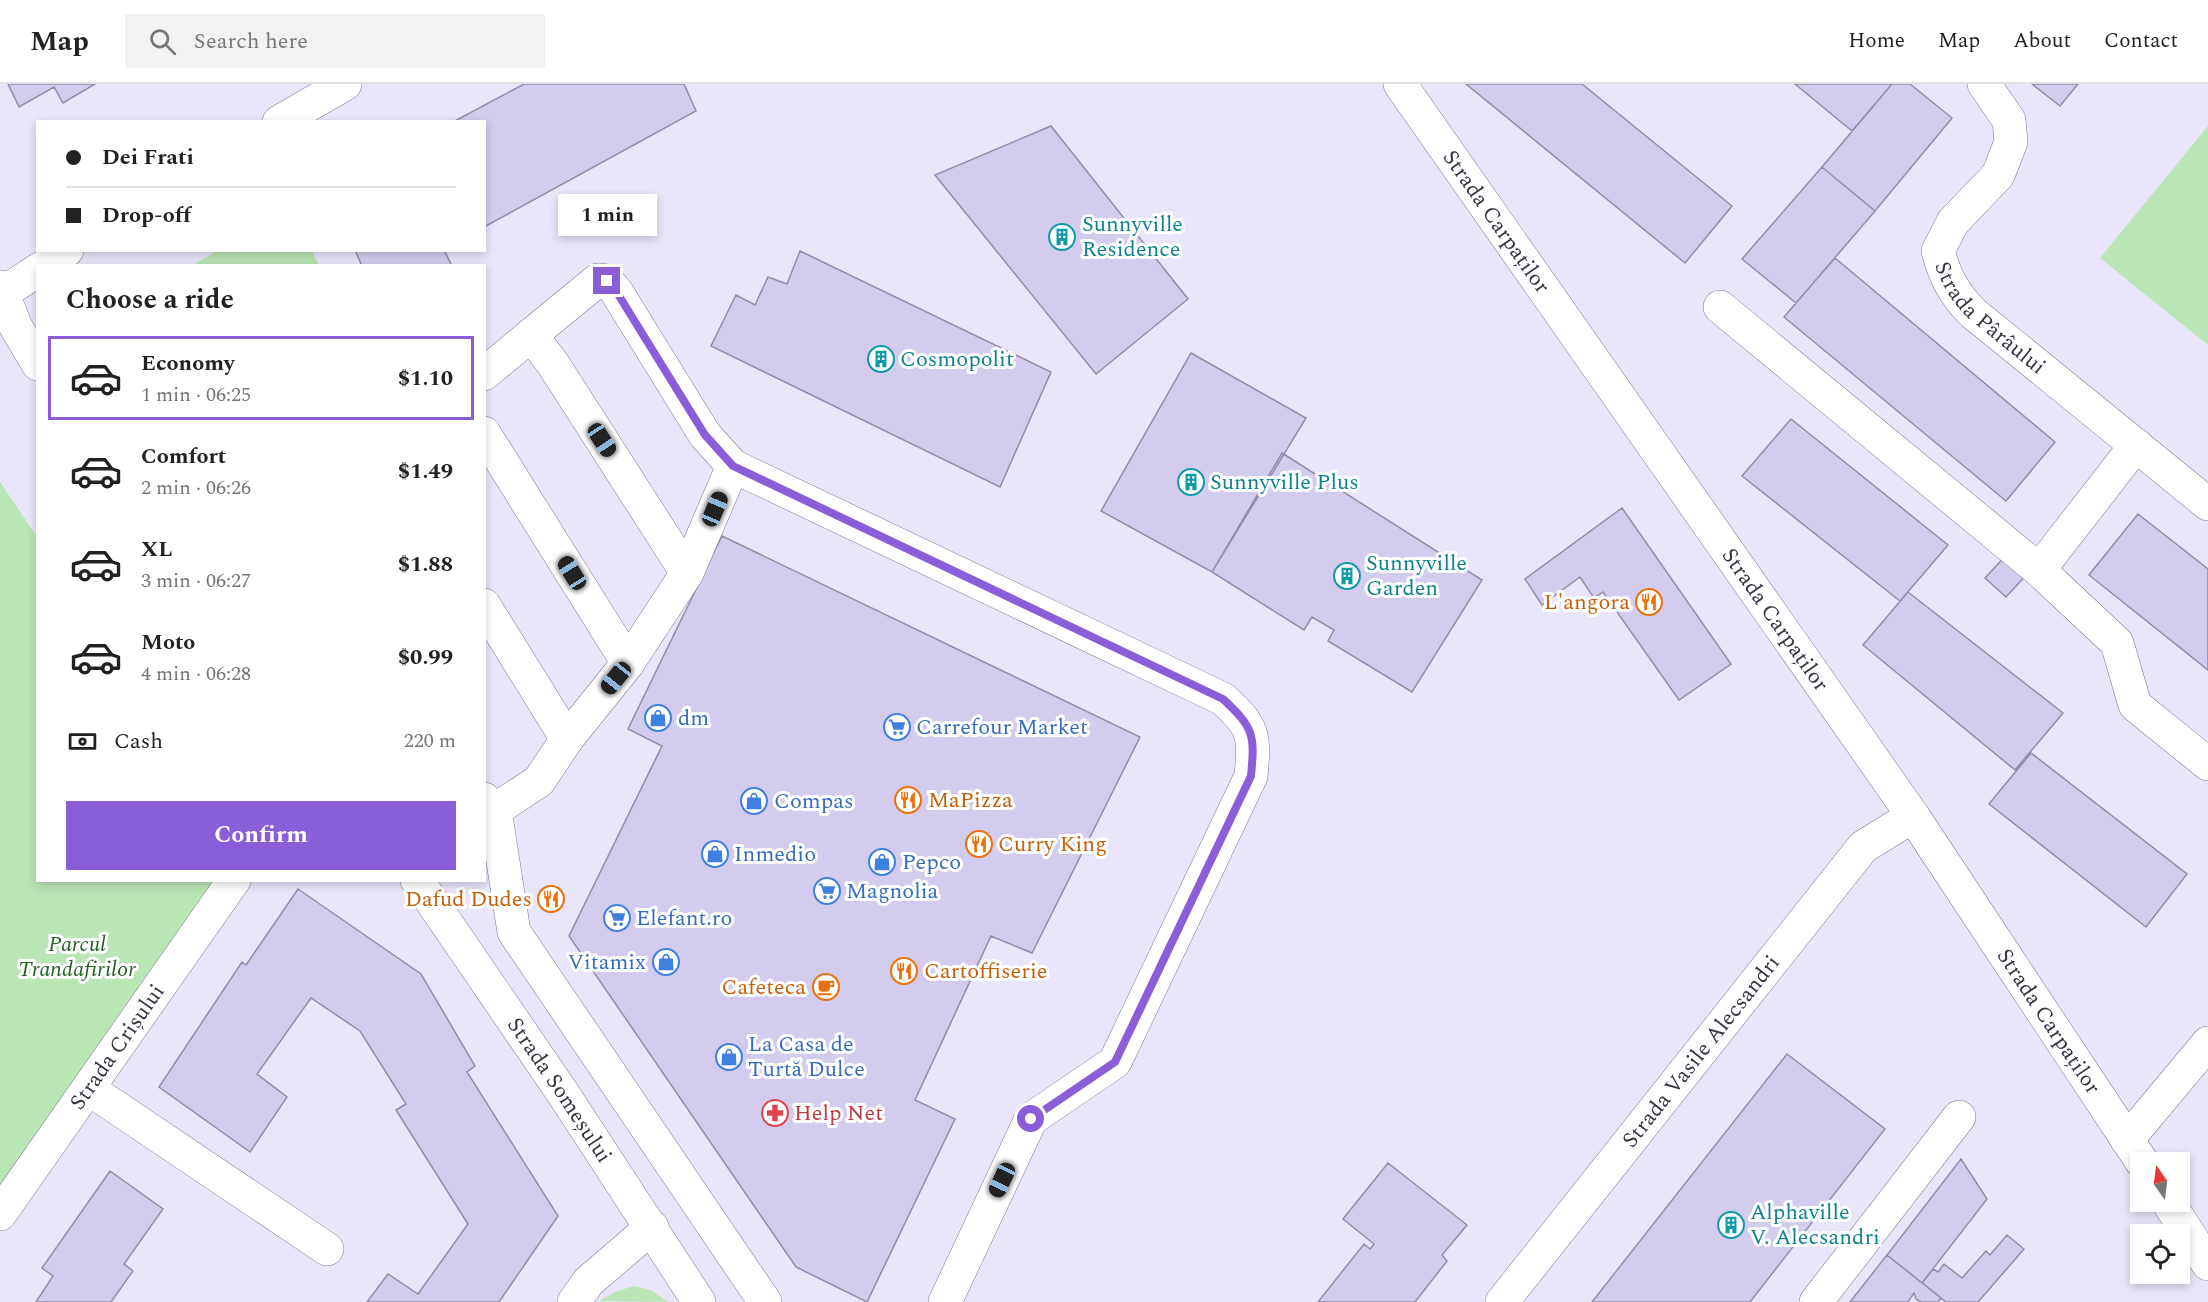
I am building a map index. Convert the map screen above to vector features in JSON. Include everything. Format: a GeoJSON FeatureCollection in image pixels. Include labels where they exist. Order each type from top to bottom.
{"type":"FeatureCollection","features":[{"type":"Feature","properties":{"kind":"street"},"geometry":{"type":"LineString","coordinates":[[282,120],[345,84]]}},
{"type":"Feature","properties":{"kind":"street","name":"Strada Carpaților"},"geometry":{"type":"LineString","coordinates":[[1400,84],[1913,816],[2134,1151]]}},
{"type":"Feature","properties":{"kind":"street","name":"Strada Pârâului"},"geometry":{"type":"LineString","coordinates":[[1984,84],[2009,120],[2011,142],[1998,175],[1953,222],[1938,251],[1943,271],[1954,294],[1973,313],[2208,504]]}},
{"type":"Feature","properties":{"kind":"street"},"geometry":{"type":"LineString","coordinates":[[48,264],[64,252]]}},
{"type":"Feature","properties":{"kind":"street"},"geometry":{"type":"LineString","coordinates":[[36,271],[1,292],[16,327],[36,361]]}},
{"type":"Feature","properties":{"kind":"street"},"geometry":{"type":"LineString","coordinates":[[486,372],[597,280],[607,281],[616,291],[705,435],[733,466],[1223,699],[1244,718],[1255,743],[1251,776],[1115,1062],[1031,1119],[945,1302]]}},
{"type":"Feature","properties":{"kind":"street"},"geometry":{"type":"LineString","coordinates":[[1720,307],[2039,570],[2117,643],[2135,705],[2208,764]]}},
{"type":"Feature","properties":{"kind":"street"},"geometry":{"type":"LineString","coordinates":[[531,335],[554,364],[687,573]]}},
{"type":"Feature","properties":{"kind":"street"},"geometry":{"type":"LineString","coordinates":[[486,436],[628,663]]}},
{"type":"Feature","properties":{"kind":"street"},"geometry":{"type":"LineString","coordinates":[[2039,570],[2136,445]]}},
{"type":"Feature","properties":{"kind":"street"},"geometry":{"type":"LineString","coordinates":[[733,466],[687,573],[628,663],[567,739],[539,781],[490,805],[513,932],[765,1302]]}},
{"type":"Feature","properties":{"kind":"street"},"geometry":{"type":"LineString","coordinates":[[486,608],[567,739]]}},
{"type":"Feature","properties":{"kind":"street","name":"Strada Vasile Alecsandri"},"geometry":{"type":"LineString","coordinates":[[1502,1302],[1863,847],[1913,816]]}},
{"type":"Feature","properties":{"kind":"street","name":"Strada Crișului"},"geometry":{"type":"LineString","coordinates":[[0,1214],[233,882]]}},
{"type":"Feature","properties":{"kind":"street","name":"Strada Someșului"},"geometry":{"type":"LineString","coordinates":[[418,882],[652,1227],[699,1302]]}},
{"type":"Feature","properties":{"kind":"street"},"geometry":{"type":"LineString","coordinates":[[2134,1151],[2208,1043]]}},
{"type":"Feature","properties":{"kind":"street"},"geometry":{"type":"LineString","coordinates":[[89,1089],[327,1249]]}},
{"type":"Feature","properties":{"kind":"street"},"geometry":{"type":"LineString","coordinates":[[1816,1302],[1959,1117]]}},
{"type":"Feature","properties":{"kind":"street"},"geometry":{"type":"LineString","coordinates":[[2174,1212],[2208,1264]]}},
{"type":"Feature","properties":{"kind":"street"},"geometry":{"type":"LineString","coordinates":[[574,1302],[588,1282],[652,1227]]}},
{"type":"Feature","properties":{"kind":"green space"},"geometry":{"type":"Polygon","coordinates":[[[2208,126],[2208,345],[2100,258],[2208,126]]]}},
{"type":"Feature","properties":{"kind":"green space"},"geometry":{"type":"Polygon","coordinates":[[[215,252],[312,252],[318,264],[195,264],[215,252]]]}},
{"type":"Feature","properties":{"kind":"green space","name":"Parcul Trandafirilor"},"geometry":{"type":"Polygon","coordinates":[[[0,482],[36,536],[36,882],[224,882],[0,1198],[0,482]]]}},
{"type":"Feature","properties":{"kind":"green space"},"geometry":{"type":"Polygon","coordinates":[[[634,1286],[651,1290],[668,1302],[599,1301],[615,1292],[634,1286]]]}},
{"type":"Feature","properties":{"kind":"building"},"geometry":{"type":"Polygon","coordinates":[[[8,84],[95,84],[63,103],[54,87],[19,107],[8,84]]]}},
{"type":"Feature","properties":{"kind":"building"},"geometry":{"type":"Polygon","coordinates":[[[524,84],[684,84],[696,111],[486,226],[486,120],[457,120],[524,84]]]}},
{"type":"Feature","properties":{"kind":"building"},"geometry":{"type":"Polygon","coordinates":[[[1466,84],[1582,84],[1732,206],[1685,263],[1466,84]]]}},
{"type":"Feature","properties":{"kind":"building"},"geometry":{"type":"Polygon","coordinates":[[[1795,84],[1892,84],[1852,131],[1795,84]]]}},
{"type":"Feature","properties":{"kind":"building"},"geometry":{"type":"Polygon","coordinates":[[[1892,84],[1910,84],[1952,118],[1875,211],[1822,167],[1892,84]]]}},
{"type":"Feature","properties":{"kind":"building"},"geometry":{"type":"Polygon","coordinates":[[[2032,84],[2078,84],[2060,106],[2032,84]]]}},
{"type":"Feature","properties":{"kind":"building","name":"Sunnyville Residence"},"geometry":{"type":"Polygon","coordinates":[[[1051,126],[1188,299],[1096,374],[935,175],[1051,126]]]}},
{"type":"Feature","properties":{"kind":"building"},"geometry":{"type":"Polygon","coordinates":[[[1822,167],[1875,211],[1796,303],[1742,259],[1822,167]]]}},
{"type":"Feature","properties":{"kind":"building","name":"Cosmopolit"},"geometry":{"type":"Polygon","coordinates":[[[800,251],[1051,372],[1000,487],[711,346],[736,295],[755,305],[768,277],[787,284],[800,251]]]}},
{"type":"Feature","properties":{"kind":"building"},"geometry":{"type":"Polygon","coordinates":[[[356,252],[445,252],[451,264],[361,264],[356,252]]]}},
{"type":"Feature","properties":{"kind":"building"},"geometry":{"type":"Polygon","coordinates":[[[1835,258],[2055,442],[2006,501],[1784,317],[1835,258]]]}},
{"type":"Feature","properties":{"kind":"building","name":"Sunnyville Plus"},"geometry":{"type":"Polygon","coordinates":[[[1191,353],[1306,418],[1212,572],[1101,511],[1191,353]]]}},
{"type":"Feature","properties":{"kind":"building"},"geometry":{"type":"Polygon","coordinates":[[[1791,419],[1948,545],[1900,601],[1742,476],[1791,419]]]}},
{"type":"Feature","properties":{"kind":"building","name":"Sunnyville Garden"},"geometry":{"type":"Polygon","coordinates":[[[1282,453],[1482,580],[1412,692],[1328,641],[1334,630],[1312,617],[1304,630],[1212,572],[1282,453]]]}},
{"type":"Feature","properties":{"kind":"building","name":"L'angora"},"geometry":{"type":"Polygon","coordinates":[[[1622,508],[1731,664],[1679,700],[1603,592],[1594,598],[1580,577],[1542,605],[1525,579],[1622,508]]]}},
{"type":"Feature","properties":{"kind":"building"},"geometry":{"type":"Polygon","coordinates":[[[2138,514],[2208,569],[2208,670],[2089,575],[2138,514]]]}},
{"type":"Feature","properties":{"kind":"building","name":"Magnolia"},"geometry":{"type":"Polygon","coordinates":[[[722,536],[1140,737],[1032,953],[991,936],[915,1100],[955,1119],[867,1302],[796,1267],[569,936],[662,746],[628,729],[722,536]]]}},
{"type":"Feature","properties":{"kind":"building"},"geometry":{"type":"Polygon","coordinates":[[[2009,552],[2030,571],[2006,597],[1985,578],[2009,552]]]}},
{"type":"Feature","properties":{"kind":"building"},"geometry":{"type":"Polygon","coordinates":[[[1908,592],[2063,713],[2015,770],[1863,645],[1908,592]]]}},
{"type":"Feature","properties":{"kind":"building"},"geometry":{"type":"Polygon","coordinates":[[[2031,753],[2187,874],[2146,927],[1989,804],[2031,753]]]}},
{"type":"Feature","properties":{"kind":"building"},"geometry":{"type":"Polygon","coordinates":[[[298,889],[421,974],[475,1066],[467,1072],[558,1216],[499,1302],[367,1302],[388,1274],[418,1294],[468,1224],[396,1110],[406,1104],[360,1031],[311,998],[257,1074],[287,1097],[250,1152],[159,1087],[242,962],[246,965],[298,889]]]}},
{"type":"Feature","properties":{"kind":"building","name":"Alphaville V. Alecsandri"},"geometry":{"type":"Polygon","coordinates":[[[1787,1054],[1885,1129],[1750,1302],[1592,1302],[1787,1054]]]}},
{"type":"Feature","properties":{"kind":"building"},"geometry":{"type":"Polygon","coordinates":[[[1961,1159],[1987,1199],[1922,1283],[1887,1255],[1961,1159]]]}},
{"type":"Feature","properties":{"kind":"building"},"geometry":{"type":"Polygon","coordinates":[[[1388,1163],[1467,1225],[1442,1255],[1447,1261],[1415,1302],[1318,1302],[1364,1244],[1370,1249],[1374,1244],[1343,1219],[1388,1163]]]}},
{"type":"Feature","properties":{"kind":"building"},"geometry":{"type":"Polygon","coordinates":[[[110,1171],[163,1209],[124,1264],[133,1271],[111,1302],[36,1302],[53,1276],[42,1268],[110,1171]]]}},
{"type":"Feature","properties":{"kind":"building"},"geometry":{"type":"Polygon","coordinates":[[[2007,1235],[2024,1249],[1978,1302],[1946,1302],[1922,1283],[1933,1269],[1938,1272],[1944,1264],[1962,1278],[1986,1251],[1990,1255],[2007,1235]]]}},
{"type":"Feature","properties":{"kind":"building"},"geometry":{"type":"Polygon","coordinates":[[[1887,1255],[1941,1298],[1938,1302],[1921,1302],[1916,1299],[1914,1293],[1908,1302],[1850,1302],[1887,1255]]]}},
{"type":"Feature","properties":{"kind":"place","name":"Sunnyville Residence"},"geometry":{"type":"Point","coordinates":[1062,237]}},
{"type":"Feature","properties":{"kind":"place","name":"Cosmopolit"},"geometry":{"type":"Point","coordinates":[881,359]}},
{"type":"Feature","properties":{"kind":"place","name":"Sunnyville Plus"},"geometry":{"type":"Point","coordinates":[1191,482]}},
{"type":"Feature","properties":{"kind":"place","name":"Sunnyville Garden"},"geometry":{"type":"Point","coordinates":[1347,576]}},
{"type":"Feature","properties":{"kind":"place","name":"L'angora"},"geometry":{"type":"Point","coordinates":[1649,602]}},
{"type":"Feature","properties":{"kind":"place","name":"dm"},"geometry":{"type":"Point","coordinates":[658,718]}},
{"type":"Feature","properties":{"kind":"place","name":"Carrefour Market"},"geometry":{"type":"Point","coordinates":[897,727]}},
{"type":"Feature","properties":{"kind":"place","name":"MaPizza"},"geometry":{"type":"Point","coordinates":[908,800]}},
{"type":"Feature","properties":{"kind":"place","name":"Compas"},"geometry":{"type":"Point","coordinates":[754,801]}},
{"type":"Feature","properties":{"kind":"place","name":"Curry King"},"geometry":{"type":"Point","coordinates":[979,844]}},
{"type":"Feature","properties":{"kind":"place","name":"Inmedio"},"geometry":{"type":"Point","coordinates":[715,854]}},
{"type":"Feature","properties":{"kind":"place","name":"Pepco"},"geometry":{"type":"Point","coordinates":[882,862]}},
{"type":"Feature","properties":{"kind":"place","name":"Magnolia"},"geometry":{"type":"Point","coordinates":[827,891]}},
{"type":"Feature","properties":{"kind":"place","name":"Dafud Dudes"},"geometry":{"type":"Point","coordinates":[551,899]}},
{"type":"Feature","properties":{"kind":"place","name":"Elefant.ro"},"geometry":{"type":"Point","coordinates":[617,918]}},
{"type":"Feature","properties":{"kind":"place","name":"Vitamix"},"geometry":{"type":"Point","coordinates":[666,962]}},
{"type":"Feature","properties":{"kind":"place","name":"Cartoffiserie"},"geometry":{"type":"Point","coordinates":[904,971]}},
{"type":"Feature","properties":{"kind":"place","name":"Cafeteca"},"geometry":{"type":"Point","coordinates":[826,987]}},
{"type":"Feature","properties":{"kind":"place","name":"La Casa de Turtă Dulce"},"geometry":{"type":"Point","coordinates":[729,1057]}},
{"type":"Feature","properties":{"kind":"place","name":"Help Net"},"geometry":{"type":"Point","coordinates":[775,1113]}},
{"type":"Feature","properties":{"kind":"place","name":"Alphaville V. Alecsandri"},"geometry":{"type":"Point","coordinates":[1731,1225]}},
{"type":"Feature","properties":{"kind":"route"},"geometry":{"type":"LineString","coordinates":[[607,281],[616,291],[705,435],[733,466],[1223,699],[1244,718],[1255,743],[1251,776],[1115,1062],[1031,1119]]}}]}
